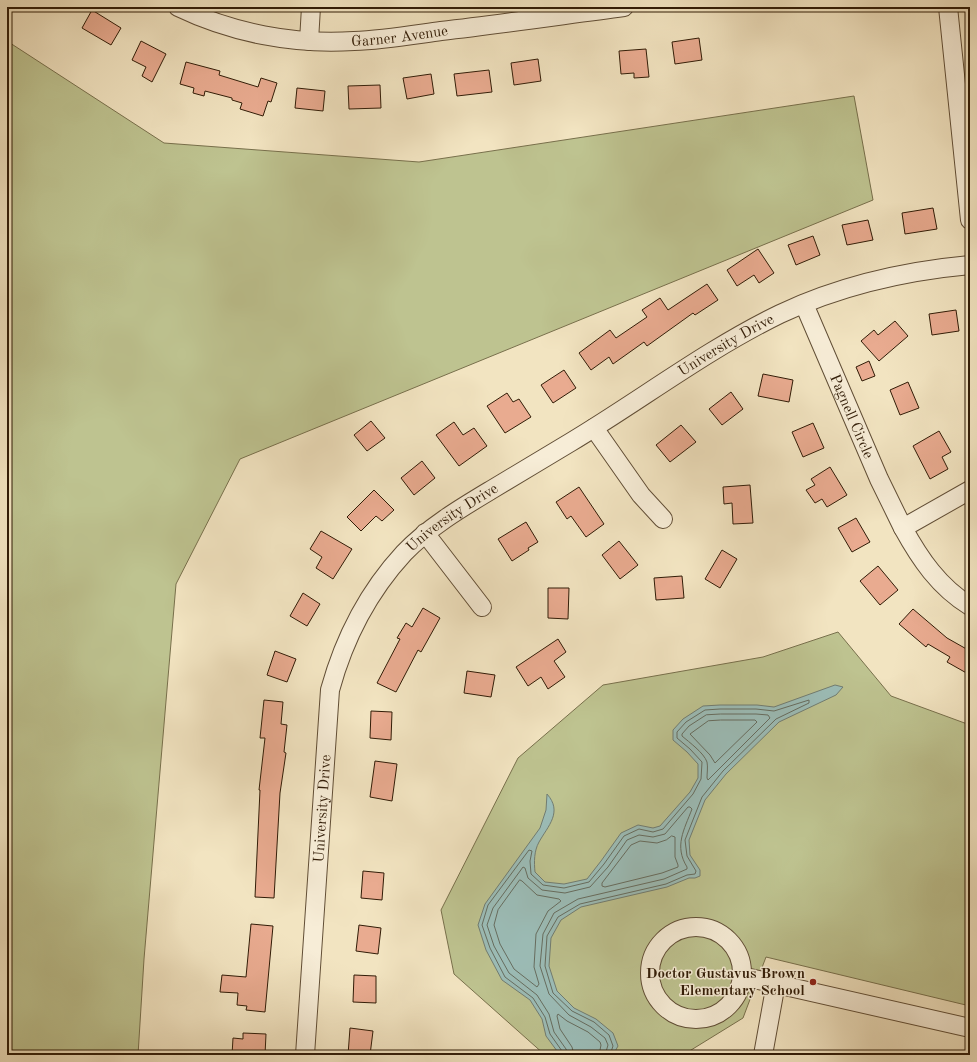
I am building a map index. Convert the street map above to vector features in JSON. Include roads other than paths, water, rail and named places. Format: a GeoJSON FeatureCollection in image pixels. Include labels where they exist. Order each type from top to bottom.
{"type":"FeatureCollection","features":[{"type":"Feature","properties":{"kind":"street","name":"Garner Avenue"},"geometry":{"type":"LineString","coordinates":[[178,7],[194,14],[252,33],[309,41],[354,41],[459,29],[624,7]]}},
{"type":"Feature","properties":{"kind":"street"},"geometry":{"type":"LineString","coordinates":[[309,41],[311,7]]}},
{"type":"Feature","properties":{"kind":"street"},"geometry":{"type":"LineString","coordinates":[[948,7],[970,220]]}},
{"type":"Feature","properties":{"kind":"street","name":"University Drive"},"geometry":{"type":"LineString","coordinates":[[305,1055],[330,690],[347,641],[364,606],[405,552],[425,533],[455,512],[594,428],[707,355],[780,314],[804,304],[870,282],[900,274],[944,267],[970,265]]}},
{"type":"Feature","properties":{"kind":"street","name":"Pagnell Circle"},"geometry":{"type":"LineString","coordinates":[[804,304],[878,479],[903,528],[914,548],[932,573],[946,589],[970,606]]}},
{"type":"Feature","properties":{"kind":"street"},"geometry":{"type":"LineString","coordinates":[[594,428],[641,496],[663,519]]}},
{"type":"Feature","properties":{"kind":"street"},"geometry":{"type":"LineString","coordinates":[[903,528],[970,490]]}},
{"type":"Feature","properties":{"kind":"street"},"geometry":{"type":"LineString","coordinates":[[425,533],[482,607]]}},
{"type":"Feature","properties":{"kind":"street"},"geometry":{"type":"LineString","coordinates":[[700,927],[710,929],[719,934],[734,947],[739,956],[741,976],[740,987],[735,996],[721,1011],[712,1016],[692,1018],[673,1012],[658,998],[652,984],[650,969],[656,950],[670,935],[679,930],[700,927]]}},
{"type":"Feature","properties":{"kind":"street"},"geometry":{"type":"LineString","coordinates":[[741,976],[970,1028]]}},
{"type":"Feature","properties":{"kind":"street"},"geometry":{"type":"LineString","coordinates":[[763,1055],[776,983]]}},
{"type":"Feature","properties":{"kind":"water"},"geometry":{"type":"Polygon","coordinates":[[[835,685],[843,687],[836,695],[779,722],[726,774],[705,800],[689,840],[690,855],[700,870],[700,876],[689,878],[667,887],[581,907],[561,920],[551,938],[549,966],[557,991],[574,1008],[596,1019],[613,1033],[618,1046],[613,1055],[560,1055],[546,1036],[542,1019],[530,1000],[502,980],[486,950],[478,925],[485,904],[540,828],[546,810],[547,794],[552,801],[554,813],[550,825],[536,849],[535,872],[545,882],[564,884],[587,879],[621,833],[638,825],[653,828],[660,826],[690,792],[698,778],[698,764],[673,740],[673,730],[683,719],[703,706],[757,705],[774,707],[835,685]]]}},
{"type":"Feature","properties":{"kind":"place","name":"Doctor Gustavus Brown Elementary School"},"geometry":{"type":"Point","coordinates":[813,982]}}]}
